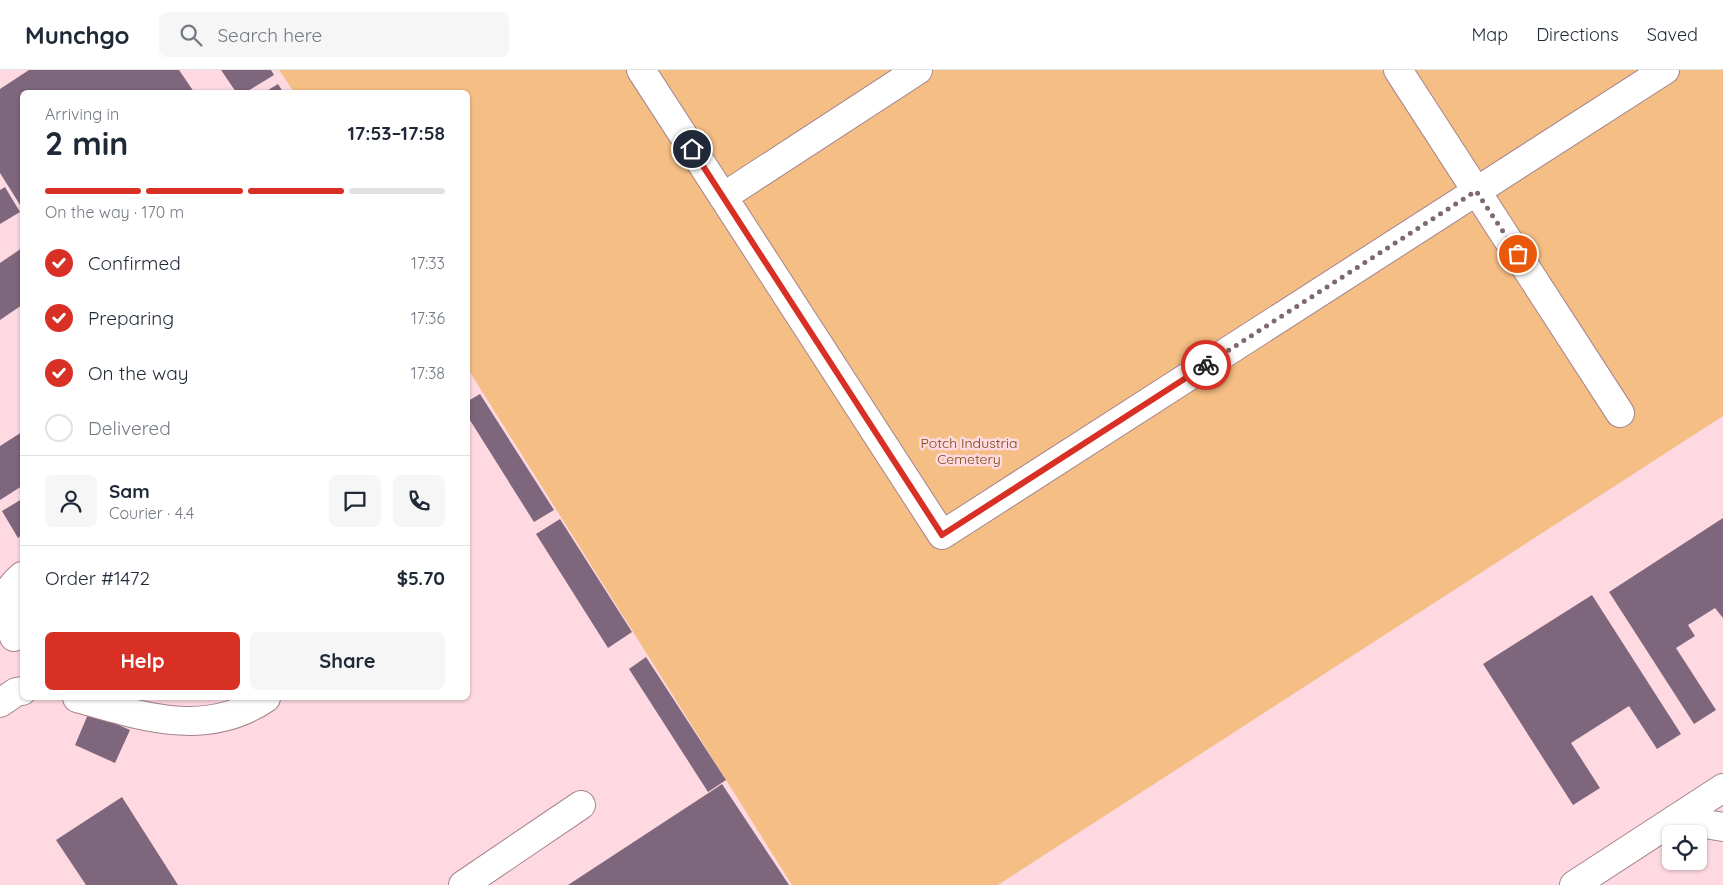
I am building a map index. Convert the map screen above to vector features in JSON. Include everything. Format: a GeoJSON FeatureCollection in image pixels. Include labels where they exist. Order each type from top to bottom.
{"type":"FeatureCollection","features":[{"type":"Feature","properties":{"kind":"street"},"geometry":{"type":"LineString","coordinates":[[641,70],[942,535],[1664,70]]}},
{"type":"Feature","properties":{"kind":"street"},"geometry":{"type":"LineString","coordinates":[[723,197],[918,70]]}},
{"type":"Feature","properties":{"kind":"street"},"geometry":{"type":"LineString","coordinates":[[1398,70],[1620,413]]}},
{"type":"Feature","properties":{"kind":"street"},"geometry":{"type":"LineString","coordinates":[[12,640],[8,620],[6,591],[10,584],[20,577]]}},
{"type":"Feature","properties":{"kind":"street"},"geometry":{"type":"LineString","coordinates":[[0,703],[16,692],[20,692]]}},
{"type":"Feature","properties":{"kind":"street"},"geometry":{"type":"LineString","coordinates":[[84,700],[153,719],[209,721],[248,710],[263,700]]}},
{"type":"Feature","properties":{"kind":"street"},"geometry":{"type":"LineString","coordinates":[[1574,885],[1723,788]]}},
{"type":"Feature","properties":{"kind":"street"},"geometry":{"type":"LineString","coordinates":[[463,885],[581,805]]}},
{"type":"Feature","properties":{"kind":"street"},"geometry":{"type":"LineString","coordinates":[[1675,819],[1723,827]]}},
{"type":"Feature","properties":{"kind":"green space","name":"Potch Industria Cemetery"},"geometry":{"type":"Polygon","coordinates":[[[279,70],[1723,70],[1723,416],[998,885],[792,885],[470,372],[470,90],[293,90],[279,70]]]}},
{"type":"Feature","properties":{"kind":"building"},"geometry":{"type":"Polygon","coordinates":[[[29,70],[179,70],[193,90],[20,90],[20,205],[0,173],[0,89],[29,70]]]}},
{"type":"Feature","properties":{"kind":"building"},"geometry":{"type":"Polygon","coordinates":[[[221,70],[271,70],[274,75],[249,90],[235,90],[221,70]]]}},
{"type":"Feature","properties":{"kind":"building"},"geometry":{"type":"Polygon","coordinates":[[[278,84],[282,90],[268,90],[278,84]]]}},
{"type":"Feature","properties":{"kind":"building"},"geometry":{"type":"Polygon","coordinates":[[[5,187],[20,212],[0,224],[0,190],[5,187]]]}},
{"type":"Feature","properties":{"kind":"building"},"geometry":{"type":"Polygon","coordinates":[[[20,249],[20,306],[0,320],[0,263],[20,249]]]}},
{"type":"Feature","properties":{"kind":"building"},"geometry":{"type":"Polygon","coordinates":[[[480,394],[554,510],[534,522],[470,420],[470,400],[480,394]]]}},
{"type":"Feature","properties":{"kind":"building"},"geometry":{"type":"Polygon","coordinates":[[[20,433],[20,487],[0,500],[0,446],[20,433]]]}},
{"type":"Feature","properties":{"kind":"building"},"geometry":{"type":"Polygon","coordinates":[[[20,500],[20,536],[18,538],[2,511],[20,500]]]}},
{"type":"Feature","properties":{"kind":"building"},"geometry":{"type":"Polygon","coordinates":[[[1723,518],[1723,618],[1715,608],[1688,625],[1695,636],[1676,648],[1716,710],[1694,724],[1609,592],[1723,518]]]}},
{"type":"Feature","properties":{"kind":"building"},"geometry":{"type":"Polygon","coordinates":[[[560,519],[632,632],[608,648],[536,534],[560,519]]]}},
{"type":"Feature","properties":{"kind":"building"},"geometry":{"type":"Polygon","coordinates":[[[1592,595],[1681,734],[1657,749],[1629,706],[1571,743],[1600,788],[1573,805],[1483,664],[1592,595]]]}},
{"type":"Feature","properties":{"kind":"building"},"geometry":{"type":"Polygon","coordinates":[[[646,657],[726,780],[708,792],[629,669],[646,657]]]}},
{"type":"Feature","properties":{"kind":"building"},"geometry":{"type":"Polygon","coordinates":[[[89,712],[130,730],[115,763],[75,745],[89,712]]]}},
{"type":"Feature","properties":{"kind":"building"},"geometry":{"type":"Polygon","coordinates":[[[722,784],[789,885],[568,885],[710,792],[722,784]]]}},
{"type":"Feature","properties":{"kind":"building"},"geometry":{"type":"Polygon","coordinates":[[[122,797],[178,885],[86,885],[56,840],[122,797]]]}},
{"type":"Feature","properties":{"kind":"way so far"},"geometry":{"type":"LineString","coordinates":[[1206,365],[1476,191],[1518,254]]}},
{"type":"Feature","properties":{"kind":"route"},"geometry":{"type":"LineString","coordinates":[[692,149],[942,535],[1206,365]]}}]}
